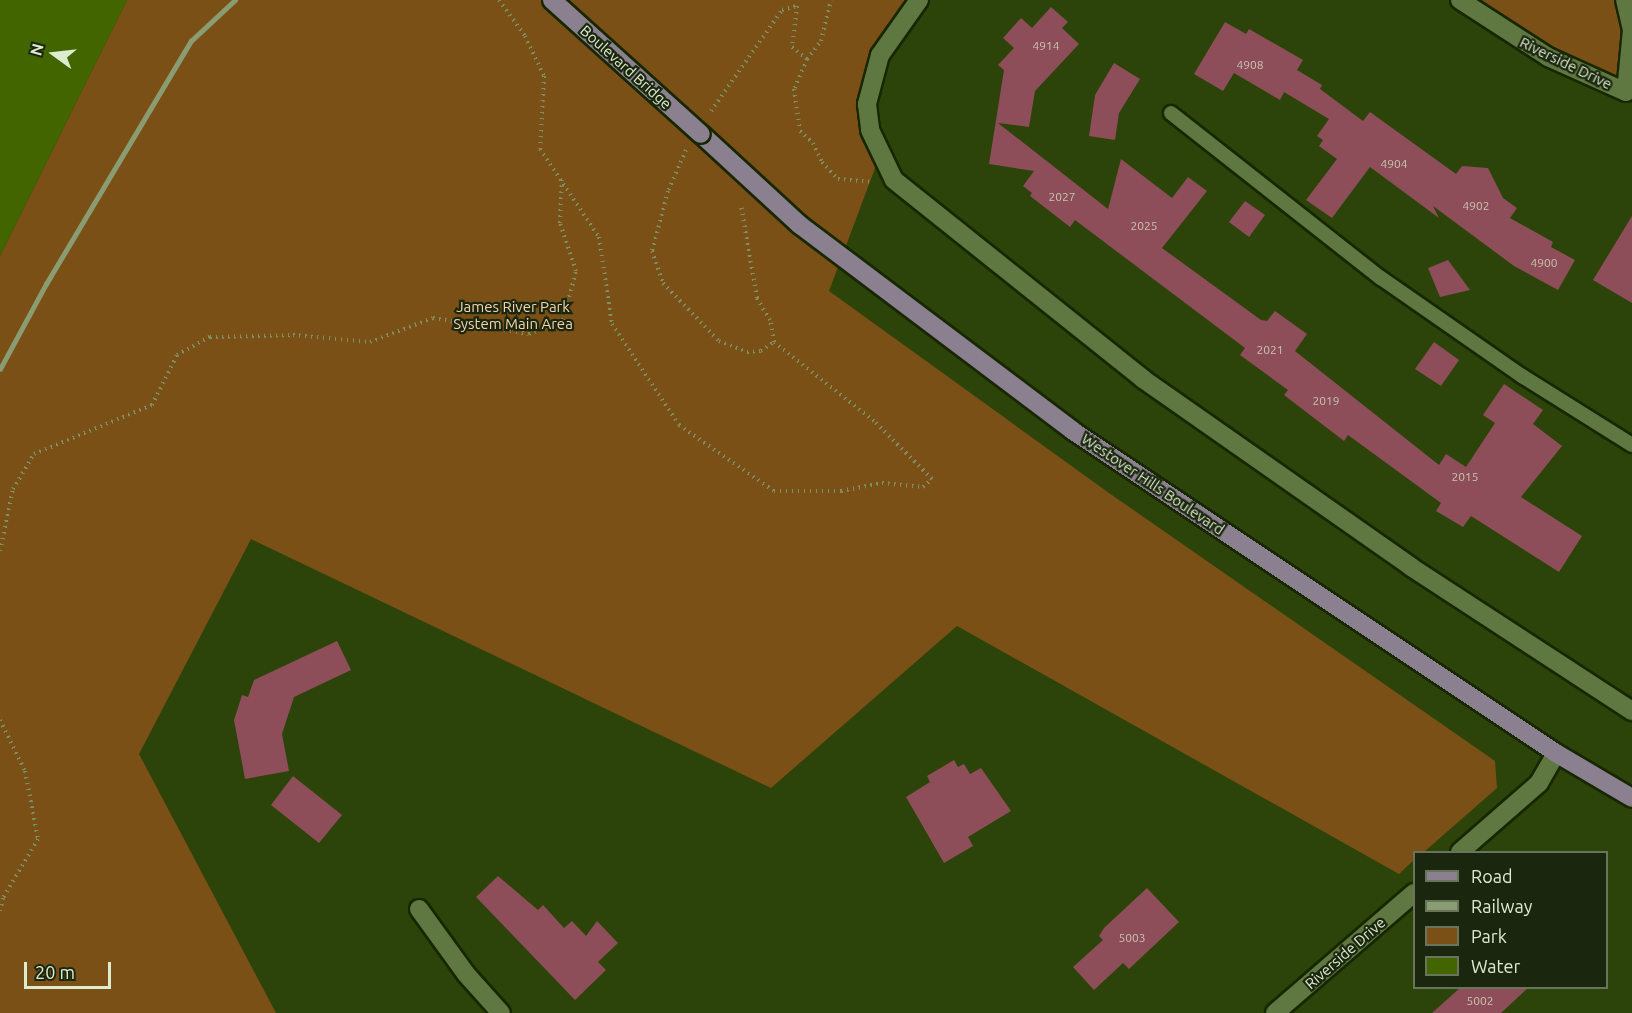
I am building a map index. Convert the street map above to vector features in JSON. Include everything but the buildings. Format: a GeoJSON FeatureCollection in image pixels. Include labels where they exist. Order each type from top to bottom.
{"type":"FeatureCollection","features":[{"type":"Feature","properties":{"kind":"main road","name":"Boulevard Bridge"},"geometry":{"type":"LineString","coordinates":[[552,0],[701,134]]}},
{"type":"Feature","properties":{"kind":"main road","name":"Westover Hills Boulevard"},"geometry":{"type":"LineString","coordinates":[[701,134],[800,225],[1073,431],[1556,753],[1632,798]]}},
{"type":"Feature","properties":{"kind":"street"},"geometry":{"type":"LineString","coordinates":[[919,0],[880,55],[870,80],[867,104],[880,155],[894,180],[1143,379],[1410,567],[1632,711]]}},
{"type":"Feature","properties":{"kind":"street","name":"Riverside Drive"},"geometry":{"type":"LineString","coordinates":[[1460,0],[1548,57],[1629,93],[1632,30],[1625,0]]}},
{"type":"Feature","properties":{"kind":"street"},"geometry":{"type":"LineString","coordinates":[[1461,851],[1539,783],[1556,753]]}},
{"type":"Feature","properties":{"kind":"street","name":"Riverside Drive"},"geometry":{"type":"LineString","coordinates":[[1275,1013],[1413,894]]}},
{"type":"Feature","properties":{"kind":"street"},"geometry":{"type":"LineString","coordinates":[[419,909],[466,974],[501,1013]]}},
{"type":"Feature","properties":{"kind":"lane"},"geometry":{"type":"LineString","coordinates":[[1171,114],[1381,278],[1522,376],[1632,445]]}},
{"type":"Feature","properties":{"kind":"path"},"geometry":{"type":"LineString","coordinates":[[499,0],[525,36],[544,76],[540,149],[562,177],[599,237],[612,324],[679,425],[774,491],[841,491],[882,483],[923,487],[932,479],[873,421],[774,342]]}},
{"type":"Feature","properties":{"kind":"path"},"geometry":{"type":"LineString","coordinates":[[807,59],[794,89],[797,118],[800,131],[813,143],[822,162],[837,178],[859,183],[894,180]]}},
{"type":"Feature","properties":{"kind":"path"},"geometry":{"type":"LineString","coordinates":[[0,551],[13,489],[34,454],[152,405],[177,355],[210,337],[294,336],[370,342],[433,318],[529,334],[563,320],[576,271],[560,223],[562,177]]}},
{"type":"Feature","properties":{"kind":"path"},"geometry":{"type":"LineString","coordinates":[[0,720],[25,771],[38,839],[3,898],[0,911]]}},
{"type":"Feature","properties":{"kind":"green space","name":"James River Park System Main Area"},"geometry":{"type":"Polygon","coordinates":[[[127,0],[919,0],[870,80],[880,155],[829,291],[1109,493],[1495,761],[1497,788],[1425,851],[1413,851],[1413,861],[1399,874],[957,626],[771,788],[251,539],[139,754],[276,1013],[0,1013],[0,256],[127,0]]]}},
{"type":"Feature","properties":{"kind":"green space"},"geometry":{"type":"Polygon","coordinates":[[[1460,0],[1625,0],[1626,92],[1460,0]]]}},
{"type":"Feature","properties":{"kind":"water"},"geometry":{"type":"Polygon","coordinates":[[[0,0],[127,0],[0,256],[0,0]]]}},
{"type":"Feature","properties":{"kind":"railway"},"geometry":{"type":"LineString","coordinates":[[0,369],[46,284],[191,41],[235,0]]}}]}
